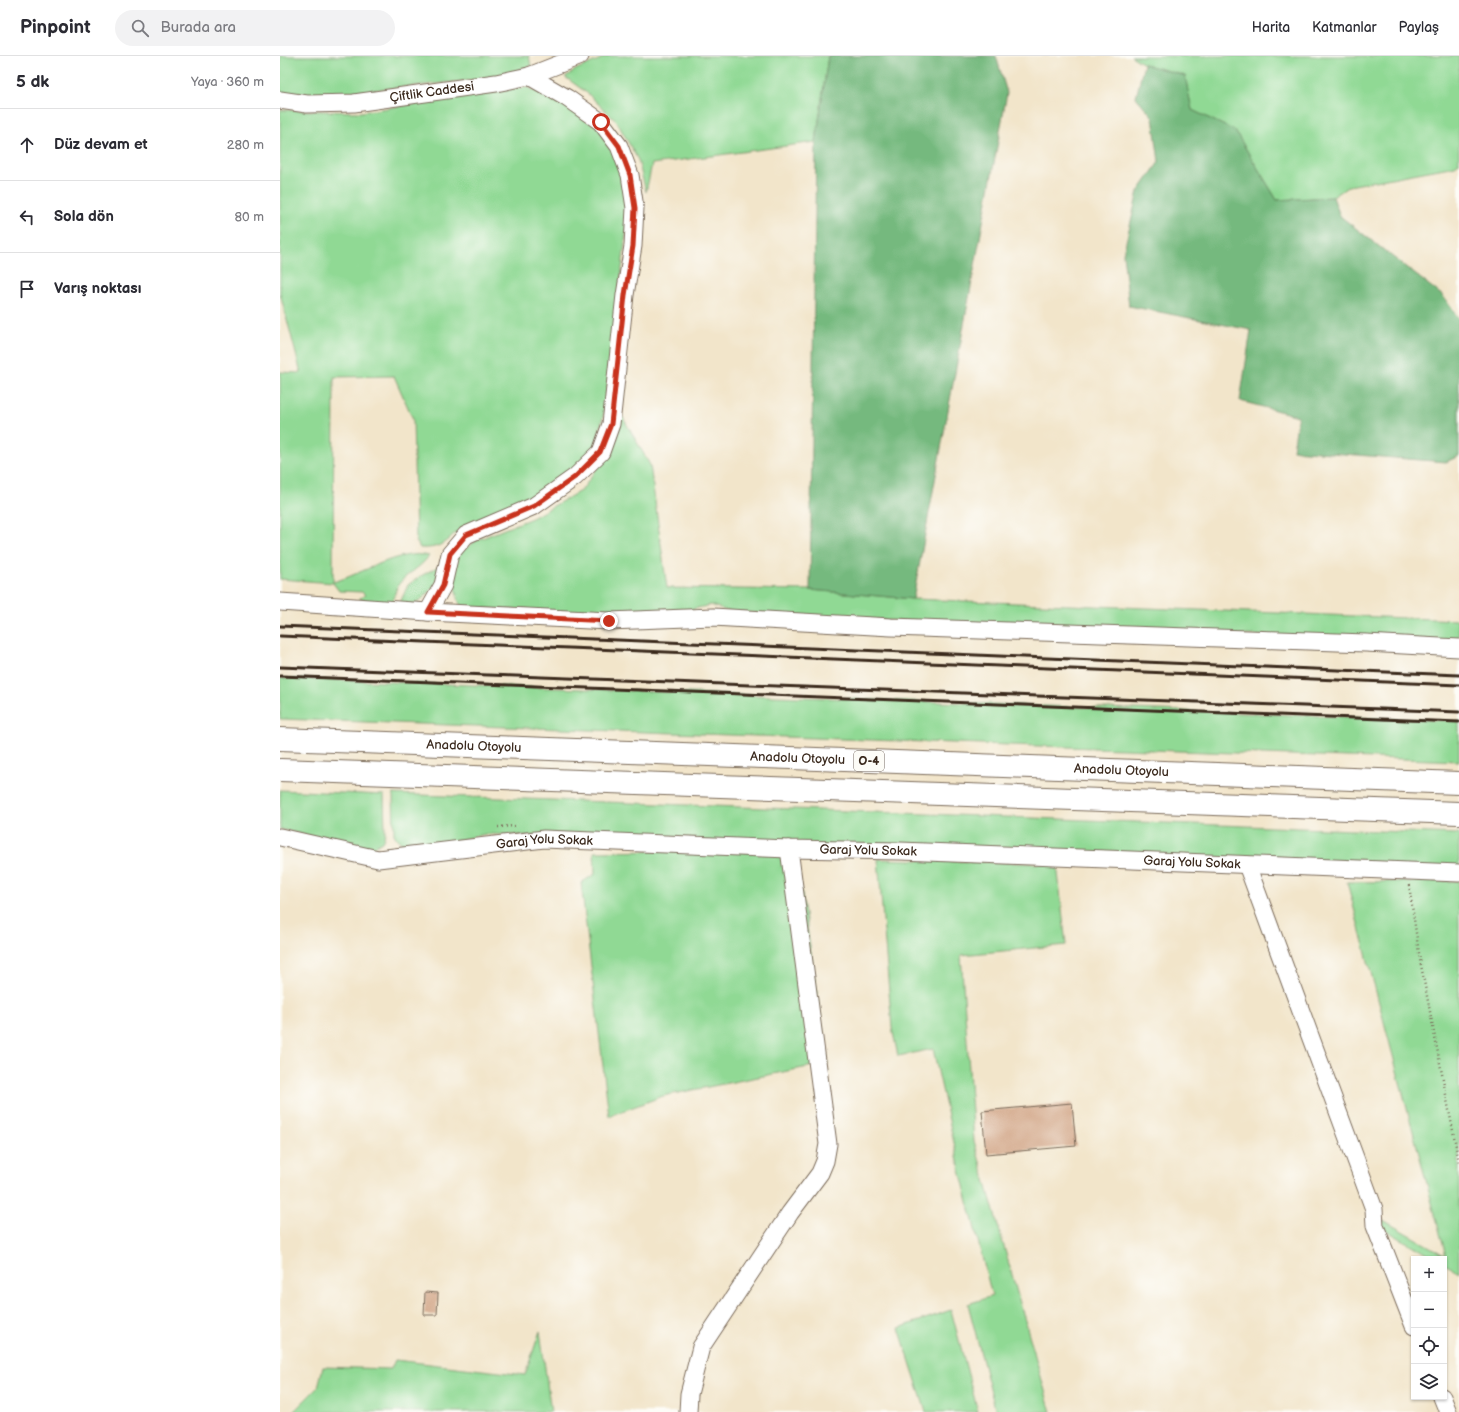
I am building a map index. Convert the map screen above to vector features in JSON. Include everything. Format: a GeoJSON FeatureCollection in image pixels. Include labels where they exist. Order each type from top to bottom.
{"type":"FeatureCollection","features":[{"type":"Feature","properties":{"kind":"highway","name":"Anadolu Otoyolu"},"geometry":{"type":"LineString","coordinates":[[280,739],[1459,783]]}},
{"type":"Feature","properties":{"kind":"highway"},"geometry":{"type":"LineString","coordinates":[[280,770],[1459,813]]}},
{"type":"Feature","properties":{"kind":"street","name":"Çiftlik Caddesi"},"geometry":{"type":"LineString","coordinates":[[280,100],[307,104],[354,103],[496,83],[529,76],[580,56]]}},
{"type":"Feature","properties":{"kind":"street"},"geometry":{"type":"LineString","coordinates":[[428,612],[443,585],[450,554],[466,535],[534,506],[575,477],[600,452],[611,424],[625,295],[633,246],[635,208],[630,175],[619,146],[601,122],[567,98],[529,76]]}},
{"type":"Feature","properties":{"kind":"street"},"geometry":{"type":"LineString","coordinates":[[280,602],[428,612],[609,621],[713,617],[891,627],[1350,642],[1459,648]]}},
{"type":"Feature","properties":{"kind":"street","name":"Garaj Yolu Sokak"},"geometry":{"type":"LineString","coordinates":[[280,837],[378,859],[544,839],[789,849],[900,851],[1459,873]]}},
{"type":"Feature","properties":{"kind":"street"},"geometry":{"type":"LineString","coordinates":[[688,1412],[689,1394],[702,1347],[790,1213],[820,1173],[826,1162],[828,1144],[789,849]]}},
{"type":"Feature","properties":{"kind":"street"},"geometry":{"type":"LineString","coordinates":[[1248,864],[1374,1209],[1375,1226],[1411,1318]]}},
{"type":"Feature","properties":{"kind":"street"},"geometry":{"type":"LineString","coordinates":[[1443,1400],[1448,1412]]}},
{"type":"Feature","properties":{"kind":"path"},"geometry":{"type":"LineString","coordinates":[[1407,871],[1420,960],[1459,1162]]}},
{"type":"Feature","properties":{"kind":"green space"},"geometry":{"type":"Polygon","coordinates":[[[280,56],[529,56],[531,66],[495,78],[280,99],[280,56]]]}},
{"type":"Feature","properties":{"kind":"green space"},"geometry":{"type":"Polygon","coordinates":[[[608,56],[828,56],[816,142],[652,164],[646,192],[638,160],[617,122],[587,93],[565,77],[577,69],[608,56]]]}},
{"type":"Feature","properties":{"kind":"green space"},"geometry":{"type":"Polygon","coordinates":[[[828,56],[996,56],[1007,93],[913,599],[810,590],[816,142],[828,56]]]}},
{"type":"Feature","properties":{"kind":"green space"},"geometry":{"type":"Polygon","coordinates":[[[1131,56],[1459,56],[1459,163],[1455,166],[1349,186],[1333,197],[1277,200],[1235,131],[1192,110],[1185,76],[1144,64],[1131,56]]]}},
{"type":"Feature","properties":{"kind":"green space"},"geometry":{"type":"Polygon","coordinates":[[[1144,64],[1185,76],[1192,110],[1235,131],[1277,200],[1333,197],[1340,216],[1443,296],[1459,319],[1459,456],[1446,462],[1293,450],[1298,416],[1240,401],[1251,330],[1129,306],[1123,254],[1138,192],[1159,162],[1153,117],[1136,97],[1144,64]]]}},
{"type":"Feature","properties":{"kind":"green space"},"geometry":{"type":"Polygon","coordinates":[[[526,87],[559,100],[606,130],[630,200],[603,417],[595,449],[575,471],[537,494],[454,534],[439,546],[420,548],[416,541],[413,419],[394,376],[334,377],[333,582],[393,559],[417,555],[429,556],[423,563],[401,581],[394,595],[393,605],[359,599],[365,595],[362,592],[339,591],[333,583],[280,579],[280,372],[301,373],[280,293],[280,110],[361,112],[526,87]]]}},
{"type":"Feature","properties":{"kind":"green space"},"geometry":{"type":"Polygon","coordinates":[[[622,416],[650,465],[667,588],[810,590],[913,599],[1459,620],[1459,644],[813,617],[727,611],[711,605],[658,617],[461,607],[454,582],[455,556],[477,540],[532,518],[582,490],[603,459],[622,416]]]}},
{"type":"Feature","properties":{"kind":"green space"},"geometry":{"type":"Polygon","coordinates":[[[439,566],[442,574],[432,589],[425,596],[410,606],[400,603],[408,585],[439,566]]]}},
{"type":"Feature","properties":{"kind":"green space"},"geometry":{"type":"Polygon","coordinates":[[[280,678],[1459,721],[1459,761],[280,719],[280,678]]]}},
{"type":"Feature","properties":{"kind":"green space"},"geometry":{"type":"Polygon","coordinates":[[[280,790],[384,795],[384,838],[382,842],[372,848],[358,848],[280,829],[280,790]]]}},
{"type":"Feature","properties":{"kind":"green space"},"geometry":{"type":"Polygon","coordinates":[[[393,794],[1459,834],[1459,869],[486,834],[418,849],[404,845],[394,834],[393,794]]]}},
{"type":"Feature","properties":{"kind":"green space"},"geometry":{"type":"Polygon","coordinates":[[[733,850],[779,855],[797,862],[828,1063],[663,1096],[609,1116],[581,883],[595,874],[594,852],[733,850]]]}},
{"type":"Feature","properties":{"kind":"green space"},"geometry":{"type":"Polygon","coordinates":[[[878,859],[1057,864],[1066,945],[961,955],[974,1141],[1051,1412],[996,1412],[968,1304],[992,1296],[961,1174],[933,1049],[898,1056],[892,1028],[878,859]]]}},
{"type":"Feature","properties":{"kind":"green space"},"geometry":{"type":"Polygon","coordinates":[[[1459,881],[1459,1273],[1447,1266],[1447,1256],[1347,882],[1459,881]]]}},
{"type":"Feature","properties":{"kind":"green space"},"geometry":{"type":"Polygon","coordinates":[[[1383,1220],[1446,1256],[1430,1256],[1381,1227],[1383,1220]]]}},
{"type":"Feature","properties":{"kind":"green space"},"geometry":{"type":"Polygon","coordinates":[[[951,1310],[978,1412],[926,1412],[899,1328],[951,1310]]]}},
{"type":"Feature","properties":{"kind":"green space"},"geometry":{"type":"Polygon","coordinates":[[[540,1331],[551,1412],[293,1412],[318,1387],[323,1367],[391,1369],[395,1360],[525,1375],[540,1331]]]}},
{"type":"Feature","properties":{"kind":"building"},"geometry":{"type":"Polygon","coordinates":[[[1072,1103],[1076,1146],[986,1154],[982,1111],[1072,1103]]]}},
{"type":"Feature","properties":{"kind":"building"},"geometry":{"type":"Polygon","coordinates":[[[425,1292],[438,1293],[437,1315],[424,1315],[425,1292]]]}},
{"type":"Feature","properties":{"kind":"railway"},"geometry":{"type":"LineString","coordinates":[[280,626],[1459,675]]}},
{"type":"Feature","properties":{"kind":"railway"},"geometry":{"type":"LineString","coordinates":[[280,636],[1459,685]]}},
{"type":"Feature","properties":{"kind":"railway"},"geometry":{"type":"LineString","coordinates":[[280,667],[1459,712]]}},
{"type":"Feature","properties":{"kind":"railway"},"geometry":{"type":"LineString","coordinates":[[280,676],[1459,722]]}},
{"type":"Feature","properties":{"kind":"route"},"geometry":{"type":"LineString","coordinates":[[601,122],[619,146],[630,175],[635,208],[633,246],[625,295],[611,424],[600,452],[575,477],[534,506],[466,535],[450,554],[443,585],[428,612],[609,621]]}}]}
